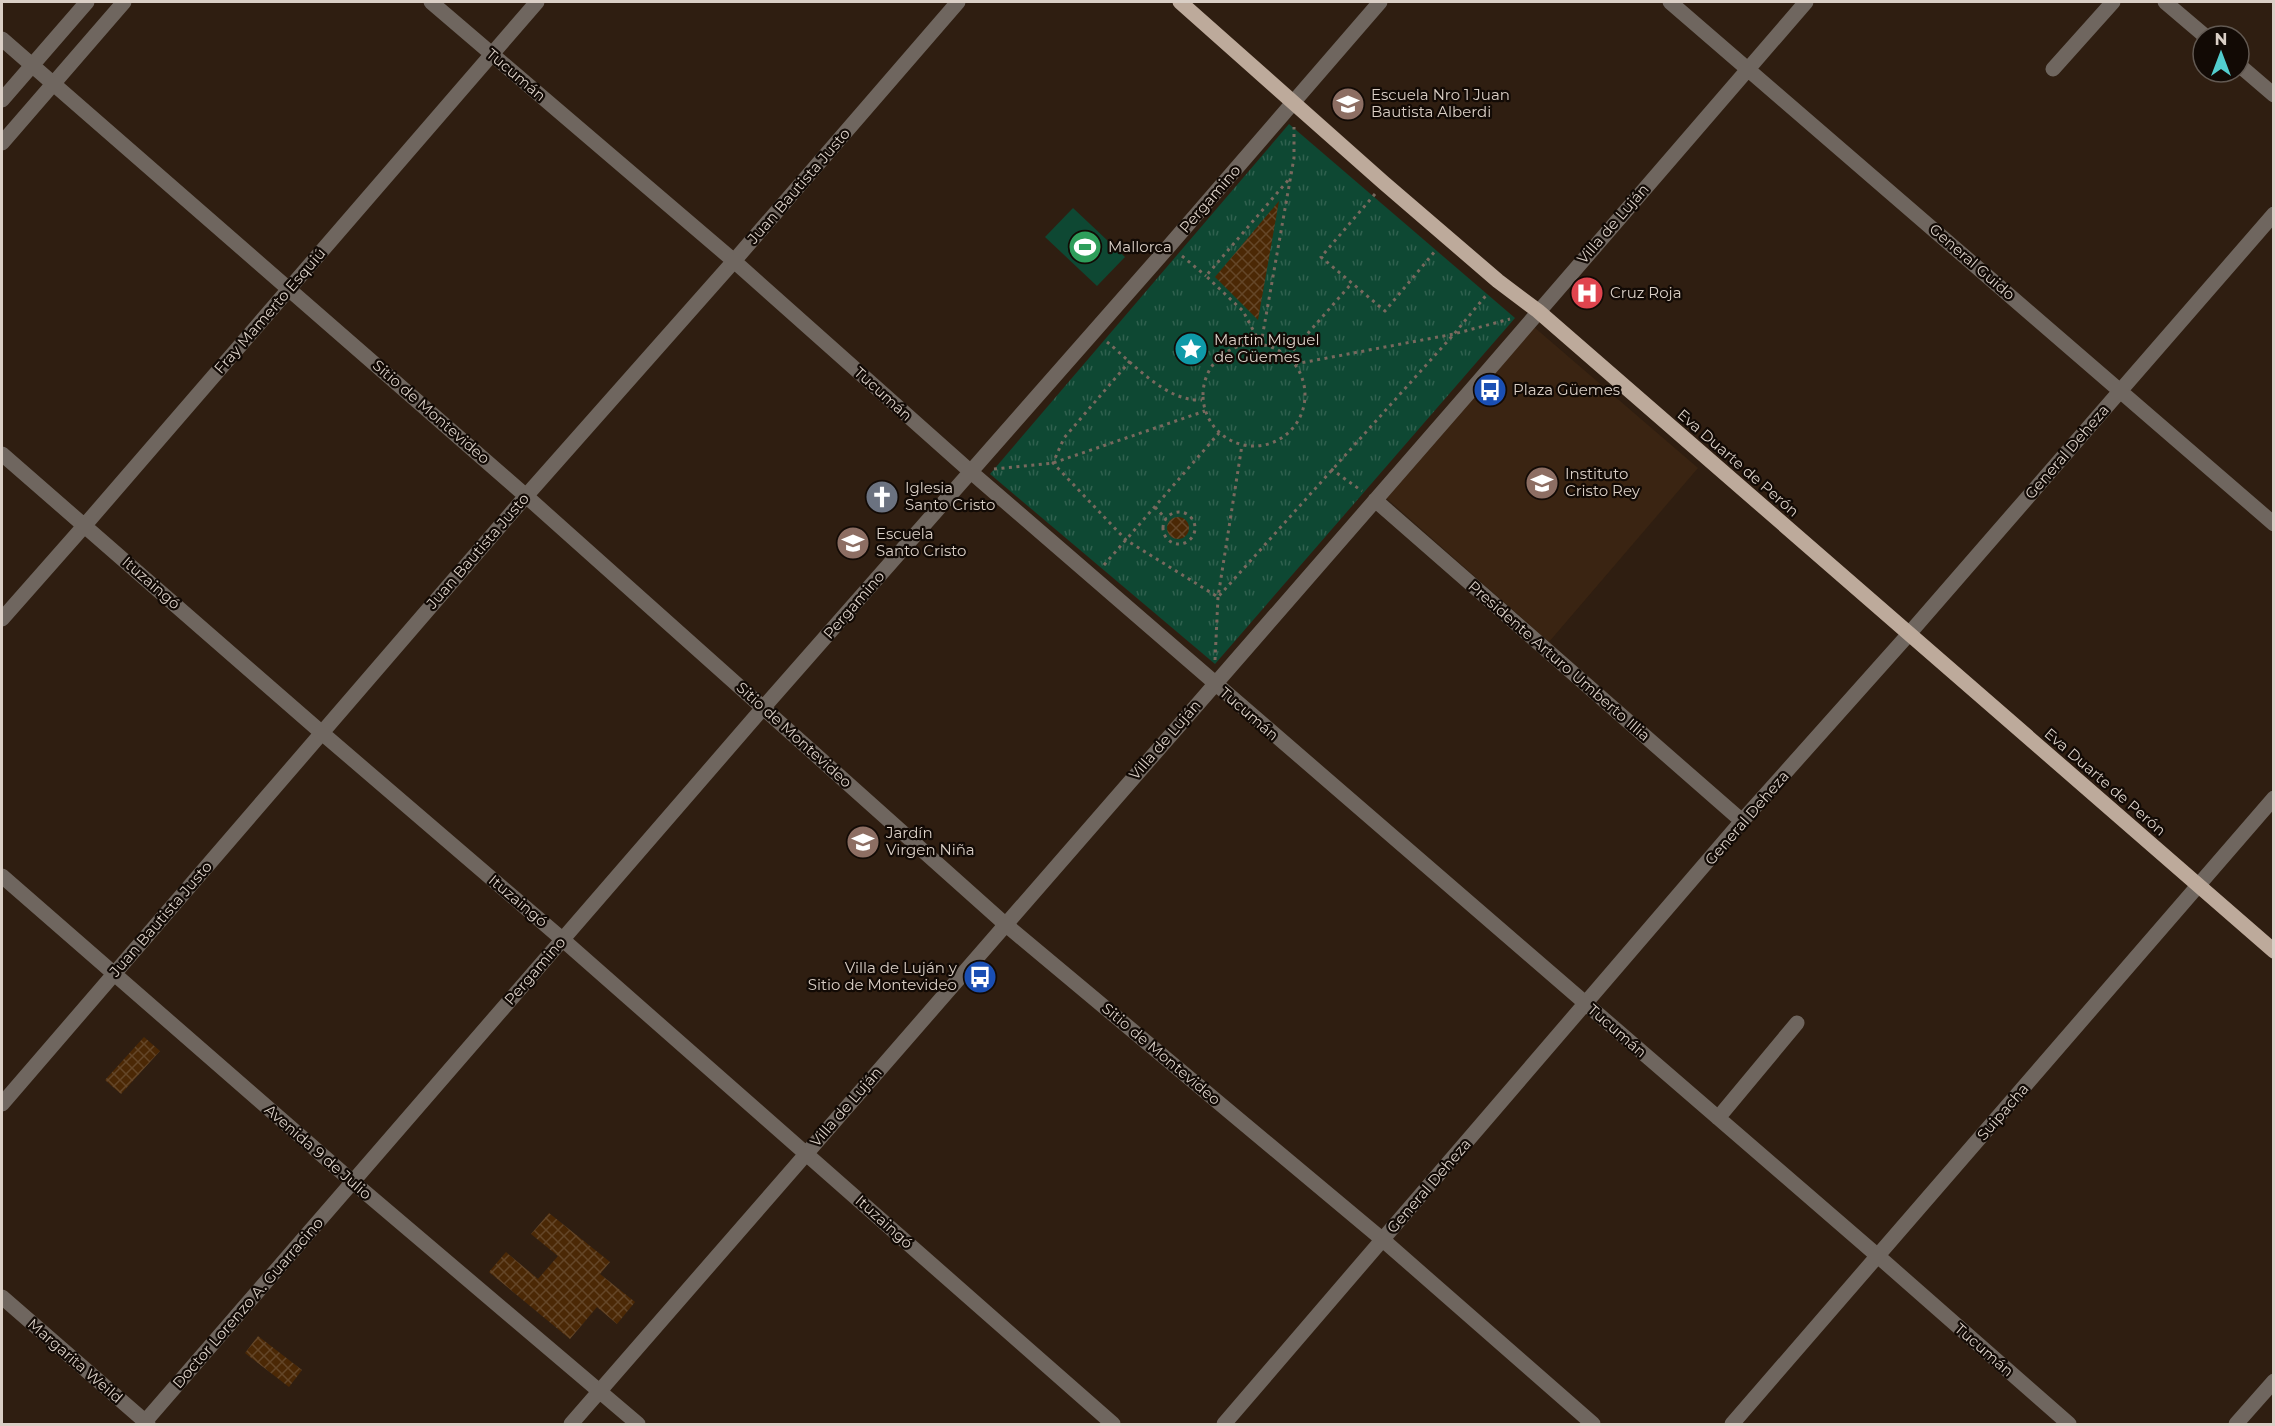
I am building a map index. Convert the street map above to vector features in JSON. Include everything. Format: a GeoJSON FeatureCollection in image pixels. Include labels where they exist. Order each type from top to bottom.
{"type":"FeatureCollection","features":[{"type":"Feature","properties":{"kind":"main road","name":"Eva Duarte de Perón"},"geometry":{"type":"LineString","coordinates":[[1180,2],[1384,183],[1498,281],[1538,311],[2274,951]]}},
{"type":"Feature","properties":{"kind":"street"},"geometry":{"type":"LineString","coordinates":[[2,100],[87,2]]}},
{"type":"Feature","properties":{"kind":"street"},"geometry":{"type":"LineString","coordinates":[[2,143],[124,2]]}},
{"type":"Feature","properties":{"kind":"street","name":"Tucumán"},"geometry":{"type":"LineString","coordinates":[[431,2],[734,261],[1214,684],[1879,1257],[2069,1425]]}},
{"type":"Feature","properties":{"kind":"street","name":"Fray Mamerto Esquiú"},"geometry":{"type":"LineString","coordinates":[[2,619],[537,2]]}},
{"type":"Feature","properties":{"kind":"street","name":"Juan Bautista Justo"},"geometry":{"type":"LineString","coordinates":[[2,1104],[526,496],[734,261],[958,2]]}},
{"type":"Feature","properties":{"kind":"street","name":"Pergamino"},"geometry":{"type":"LineString","coordinates":[[353,1182],[763,708],[1380,2]]}},
{"type":"Feature","properties":{"kind":"street","name":"General Guido"},"geometry":{"type":"LineString","coordinates":[[1670,2],[2274,524]]}},
{"type":"Feature","properties":{"kind":"street","name":"Villa de Luján"},"geometry":{"type":"LineString","coordinates":[[571,1425],[1806,2]]}},
{"type":"Feature","properties":{"kind":"street"},"geometry":{"type":"LineString","coordinates":[[2053,69],[2113,2]]}},
{"type":"Feature","properties":{"kind":"street"},"geometry":{"type":"LineString","coordinates":[[2165,2],[2191,24]]}},
{"type":"Feature","properties":{"kind":"street","name":"Sitio de Montevideo"},"geometry":{"type":"LineString","coordinates":[[2,39],[526,496],[1005,924],[1383,1240],[1593,1425]]}},
{"type":"Feature","properties":{"kind":"street"},"geometry":{"type":"LineString","coordinates":[[2251,75],[2274,95]]}},
{"type":"Feature","properties":{"kind":"street","name":"General Deheza"},"geometry":{"type":"LineString","coordinates":[[1224,1425],[1742,821],[1908,635],[2274,214]]}},
{"type":"Feature","properties":{"kind":"street","name":"Ituzaingó"},"geometry":{"type":"LineString","coordinates":[[2,454],[807,1153],[1113,1425]]}},
{"type":"Feature","properties":{"kind":"street","name":"Presidente Arturo Umberto Illia"},"geometry":{"type":"LineString","coordinates":[[1375,500],[1742,821]]}},
{"type":"Feature","properties":{"kind":"street","name":"Suipacha"},"geometry":{"type":"LineString","coordinates":[[1732,1425],[2274,798]]}},
{"type":"Feature","properties":{"kind":"street","name":"Avenida 9 de Julio"},"geometry":{"type":"LineString","coordinates":[[2,876],[353,1182],[638,1425]]}},
{"type":"Feature","properties":{"kind":"street"},"geometry":{"type":"LineString","coordinates":[[1718,1118],[1797,1023]]}},
{"type":"Feature","properties":{"kind":"street","name":"Doctor Lorenzo A. Guarracino"},"geometry":{"type":"LineString","coordinates":[[145,1424],[353,1182]]}},
{"type":"Feature","properties":{"kind":"street","name":"Margarita Weild"},"geometry":{"type":"LineString","coordinates":[[2,1297],[145,1424]]}},
{"type":"Feature","properties":{"kind":"street"},"geometry":{"type":"LineString","coordinates":[[2236,1425],[2274,1381]]}},
{"type":"Feature","properties":{"kind":"path"},"geometry":{"type":"LineString","coordinates":[[1261,344],[1294,158],[1293,103]]}},
{"type":"Feature","properties":{"kind":"path"},"geometry":{"type":"LineString","coordinates":[[1206,276],[1290,178]]}},
{"type":"Feature","properties":{"kind":"path"},"geometry":{"type":"LineString","coordinates":[[1384,183],[1322,257],[1385,311],[1447,237]]}},
{"type":"Feature","properties":{"kind":"path"},"geometry":{"type":"LineString","coordinates":[[1170,245],[1243,311],[1261,344]]}},
{"type":"Feature","properties":{"kind":"path"},"geometry":{"type":"LineString","coordinates":[[1218,597],[1454,334],[1498,281]]}},
{"type":"Feature","properties":{"kind":"path"},"geometry":{"type":"LineString","coordinates":[[1288,356],[1352,282]]}},
{"type":"Feature","properties":{"kind":"path"},"geometry":{"type":"LineString","coordinates":[[1295,364],[1454,334],[1538,311]]}},
{"type":"Feature","properties":{"kind":"path"},"geometry":{"type":"LineString","coordinates":[[1094,331],[1168,392],[1186,400],[1203,400]]}},
{"type":"Feature","properties":{"kind":"path"},"geometry":{"type":"LineString","coordinates":[[1245,344],[1261,344],[1288,356],[1302,378],[1305,393],[1303,409],[1297,423],[1273,442],[1258,446],[1230,440],[1219,433],[1205,411],[1203,400],[1206,378],[1218,358],[1230,349],[1245,344]]}},
{"type":"Feature","properties":{"kind":"path"},"geometry":{"type":"LineString","coordinates":[[1053,463],[1064,438],[1130,361]]}},
{"type":"Feature","properties":{"kind":"path"},"geometry":{"type":"LineString","coordinates":[[971,472],[1053,463],[1205,411]]}},
{"type":"Feature","properties":{"kind":"path"},"geometry":{"type":"LineString","coordinates":[[1093,578],[1219,433]]}},
{"type":"Feature","properties":{"kind":"path"},"geometry":{"type":"LineString","coordinates":[[1214,684],[1218,597],[1242,444]]}},
{"type":"Feature","properties":{"kind":"path"},"geometry":{"type":"LineString","coordinates":[[1053,463],[1126,540],[1218,597]]}},
{"type":"Feature","properties":{"kind":"path"},"geometry":{"type":"LineString","coordinates":[[1332,469],[1375,500]]}},
{"type":"Feature","properties":{"kind":"path"},"geometry":{"type":"LineString","coordinates":[[1155,507],[1166,519]]}},
{"type":"Feature","properties":{"kind":"path"},"geometry":{"type":"LineString","coordinates":[[1180,512],[1190,516],[1196,525],[1196,531],[1191,540],[1181,544],[1171,542],[1163,529],[1166,519],[1180,512]]}},
{"type":"Feature","properties":{"kind":"shaded area","name":"Instituto Cristo Rey"},"geometry":{"type":"Polygon","coordinates":[[[1534,327],[1698,468],[1549,642],[1385,497],[1534,327]]]}},
{"type":"Feature","properties":{"kind":"green space"},"geometry":{"type":"Polygon","coordinates":[[[1289,124],[1515,318],[1215,664],[990,474],[1289,124]]]}},
{"type":"Feature","properties":{"kind":"green space","name":"Mallorca"},"geometry":{"type":"Polygon","coordinates":[[[1073,208],[1125,257],[1097,286],[1045,237],[1073,208]]]}},
{"type":"Feature","properties":{"kind":"building"},"geometry":{"type":"Polygon","coordinates":[[[1279,201],[1258,320],[1215,277],[1279,201]]]}},
{"type":"Feature","properties":{"kind":"building"},"geometry":{"type":"Polygon","coordinates":[[[1178,517],[1186,520],[1189,528],[1186,536],[1178,539],[1170,536],[1167,528],[1170,520],[1178,517]]]}},
{"type":"Feature","properties":{"kind":"building"},"geometry":{"type":"Polygon","coordinates":[[[144,1037],[160,1051],[121,1094],[105,1080],[144,1037]]]}},
{"type":"Feature","properties":{"kind":"building"},"geometry":{"type":"Polygon","coordinates":[[[549,1213],[610,1262],[600,1274],[635,1302],[617,1324],[597,1307],[570,1339],[489,1272],[506,1252],[538,1279],[558,1256],[531,1234],[549,1213]]]}},
{"type":"Feature","properties":{"kind":"building"},"geometry":{"type":"Polygon","coordinates":[[[258,1336],[302,1370],[289,1387],[245,1353],[258,1336]]]}},
{"type":"Feature","properties":{"kind":"place","name":"Escuela Nro 1 Juan Bautista Alberdi"},"geometry":{"type":"Point","coordinates":[1348,104]}},
{"type":"Feature","properties":{"kind":"place","name":"Mallorca"},"geometry":{"type":"Point","coordinates":[1085,247]}},
{"type":"Feature","properties":{"kind":"place","name":"Cruz Roja"},"geometry":{"type":"Point","coordinates":[1587,293]}},
{"type":"Feature","properties":{"kind":"place","name":"Martin Miguel de Güemes"},"geometry":{"type":"Point","coordinates":[1191,349]}},
{"type":"Feature","properties":{"kind":"place","name":"Plaza Güemes"},"geometry":{"type":"Point","coordinates":[1490,390]}},
{"type":"Feature","properties":{"kind":"place","name":"Instituto Cristo Rey"},"geometry":{"type":"Point","coordinates":[1542,483]}},
{"type":"Feature","properties":{"kind":"place","name":"Iglesia Santo Cristo"},"geometry":{"type":"Point","coordinates":[882,497]}},
{"type":"Feature","properties":{"kind":"place","name":"Escuela Santo Cristo"},"geometry":{"type":"Point","coordinates":[853,543]}},
{"type":"Feature","properties":{"kind":"place","name":"Jardín Virgen Niña"},"geometry":{"type":"Point","coordinates":[863,842]}},
{"type":"Feature","properties":{"kind":"place","name":"Villa de Luján y Sitio de Montevideo"},"geometry":{"type":"Point","coordinates":[980,977]}}]}
